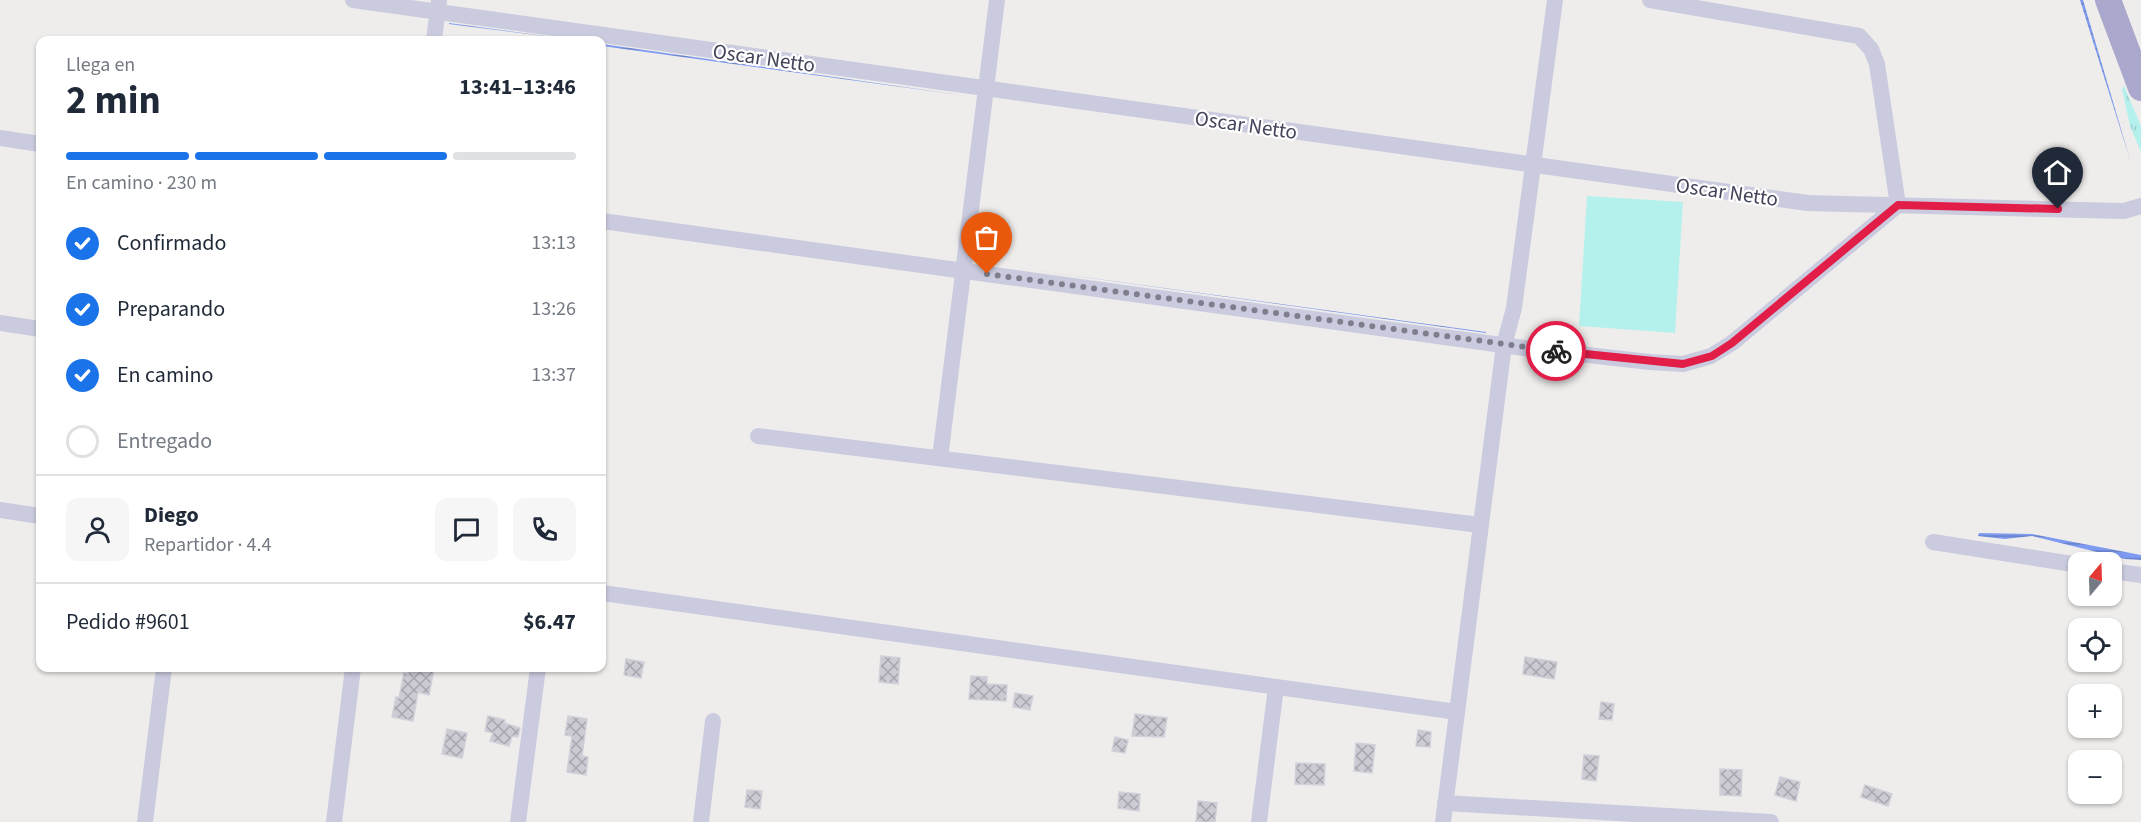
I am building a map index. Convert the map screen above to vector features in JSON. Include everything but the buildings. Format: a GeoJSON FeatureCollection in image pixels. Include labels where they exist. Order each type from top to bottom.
{"type":"FeatureCollection","features":[{"type":"Feature","properties":{"kind":"main road"},"geometry":{"type":"LineString","coordinates":[[2108,0],[2141,88]]}},
{"type":"Feature","properties":{"kind":"street","name":"Oscar Netto"},"geometry":{"type":"LineString","coordinates":[[353,0],[438,6],[986,89],[1808,204],[2124,211],[2141,206]]}},
{"type":"Feature","properties":{"kind":"street"},"geometry":{"type":"LineString","coordinates":[[940,458],[997,0]]}},
{"type":"Feature","properties":{"kind":"street"},"geometry":{"type":"LineString","coordinates":[[1443,822],[1504,345],[1514,308],[1555,0]]}},
{"type":"Feature","properties":{"kind":"street"},"geometry":{"type":"LineString","coordinates":[[606,222],[1504,345],[1683,364],[1712,356],[1732,343],[1898,205],[1876,64],[1871,49],[1859,36],[1650,0]]}},
{"type":"Feature","properties":{"kind":"street"},"geometry":{"type":"LineString","coordinates":[[434,36],[438,6]]}},
{"type":"Feature","properties":{"kind":"street"},"geometry":{"type":"LineString","coordinates":[[0,138],[36,143]]}},
{"type":"Feature","properties":{"kind":"street"},"geometry":{"type":"LineString","coordinates":[[0,323],[36,328]]}},
{"type":"Feature","properties":{"kind":"street"},"geometry":{"type":"LineString","coordinates":[[758,436],[1480,525]]}},
{"type":"Feature","properties":{"kind":"street"},"geometry":{"type":"LineString","coordinates":[[0,510],[36,515]]}},
{"type":"Feature","properties":{"kind":"street"},"geometry":{"type":"LineString","coordinates":[[1933,542],[2068,563]]}},
{"type":"Feature","properties":{"kind":"street"},"geometry":{"type":"LineString","coordinates":[[2122,572],[2141,575]]}},
{"type":"Feature","properties":{"kind":"street"},"geometry":{"type":"LineString","coordinates":[[606,594],[1457,712]]}},
{"type":"Feature","properties":{"kind":"street"},"geometry":{"type":"LineString","coordinates":[[145,822],[164,672]]}},
{"type":"Feature","properties":{"kind":"street"},"geometry":{"type":"LineString","coordinates":[[334,822],[353,672]]}},
{"type":"Feature","properties":{"kind":"street"},"geometry":{"type":"LineString","coordinates":[[518,822],[537,672]]}},
{"type":"Feature","properties":{"kind":"street"},"geometry":{"type":"LineString","coordinates":[[1259,822],[1276,687]]}},
{"type":"Feature","properties":{"kind":"street"},"geometry":{"type":"LineString","coordinates":[[701,822],[713,721]]}},
{"type":"Feature","properties":{"kind":"street"},"geometry":{"type":"LineString","coordinates":[[1445,803],[1772,822]]}},
{"type":"Feature","properties":{"kind":"green space"},"geometry":{"type":"Polygon","coordinates":[[[2124,86],[2141,126],[2141,152],[2130,126],[2122,89],[2124,86]]]}},
{"type":"Feature","properties":{"kind":"green space"},"geometry":{"type":"Polygon","coordinates":[[[1587,196],[1683,202],[1675,333],[1579,326],[1587,196]]]}},
{"type":"Feature","properties":{"kind":"water"},"geometry":{"type":"Polygon","coordinates":[[[2080,0],[2083,0],[2131,163],[2080,0]]]}},
{"type":"Feature","properties":{"kind":"water"},"geometry":{"type":"Polygon","coordinates":[[[449,23],[545,36],[544,36],[449,23]]]}},
{"type":"Feature","properties":{"kind":"water"},"geometry":{"type":"Polygon","coordinates":[[[606,45],[967,96],[606,47],[606,45]]]}},
{"type":"Feature","properties":{"kind":"water"},"geometry":{"type":"Polygon","coordinates":[[[974,262],[1486,332],[1486,333],[974,262]]]}},
{"type":"Feature","properties":{"kind":"water"},"geometry":{"type":"Polygon","coordinates":[[[1979,533],[2032,534],[2141,555],[2141,560],[2122,558],[2122,552],[2097,552],[2032,536],[2005,539],[1978,536],[1979,533]]]}},
{"type":"Feature","properties":{"kind":"way so far"},"geometry":{"type":"LineString","coordinates":[[987,274],[1556,351]]}},
{"type":"Feature","properties":{"kind":"route"},"geometry":{"type":"LineString","coordinates":[[1556,351],[1683,364],[1712,356],[1732,343],[1898,205],[2058,209]]}}]}
